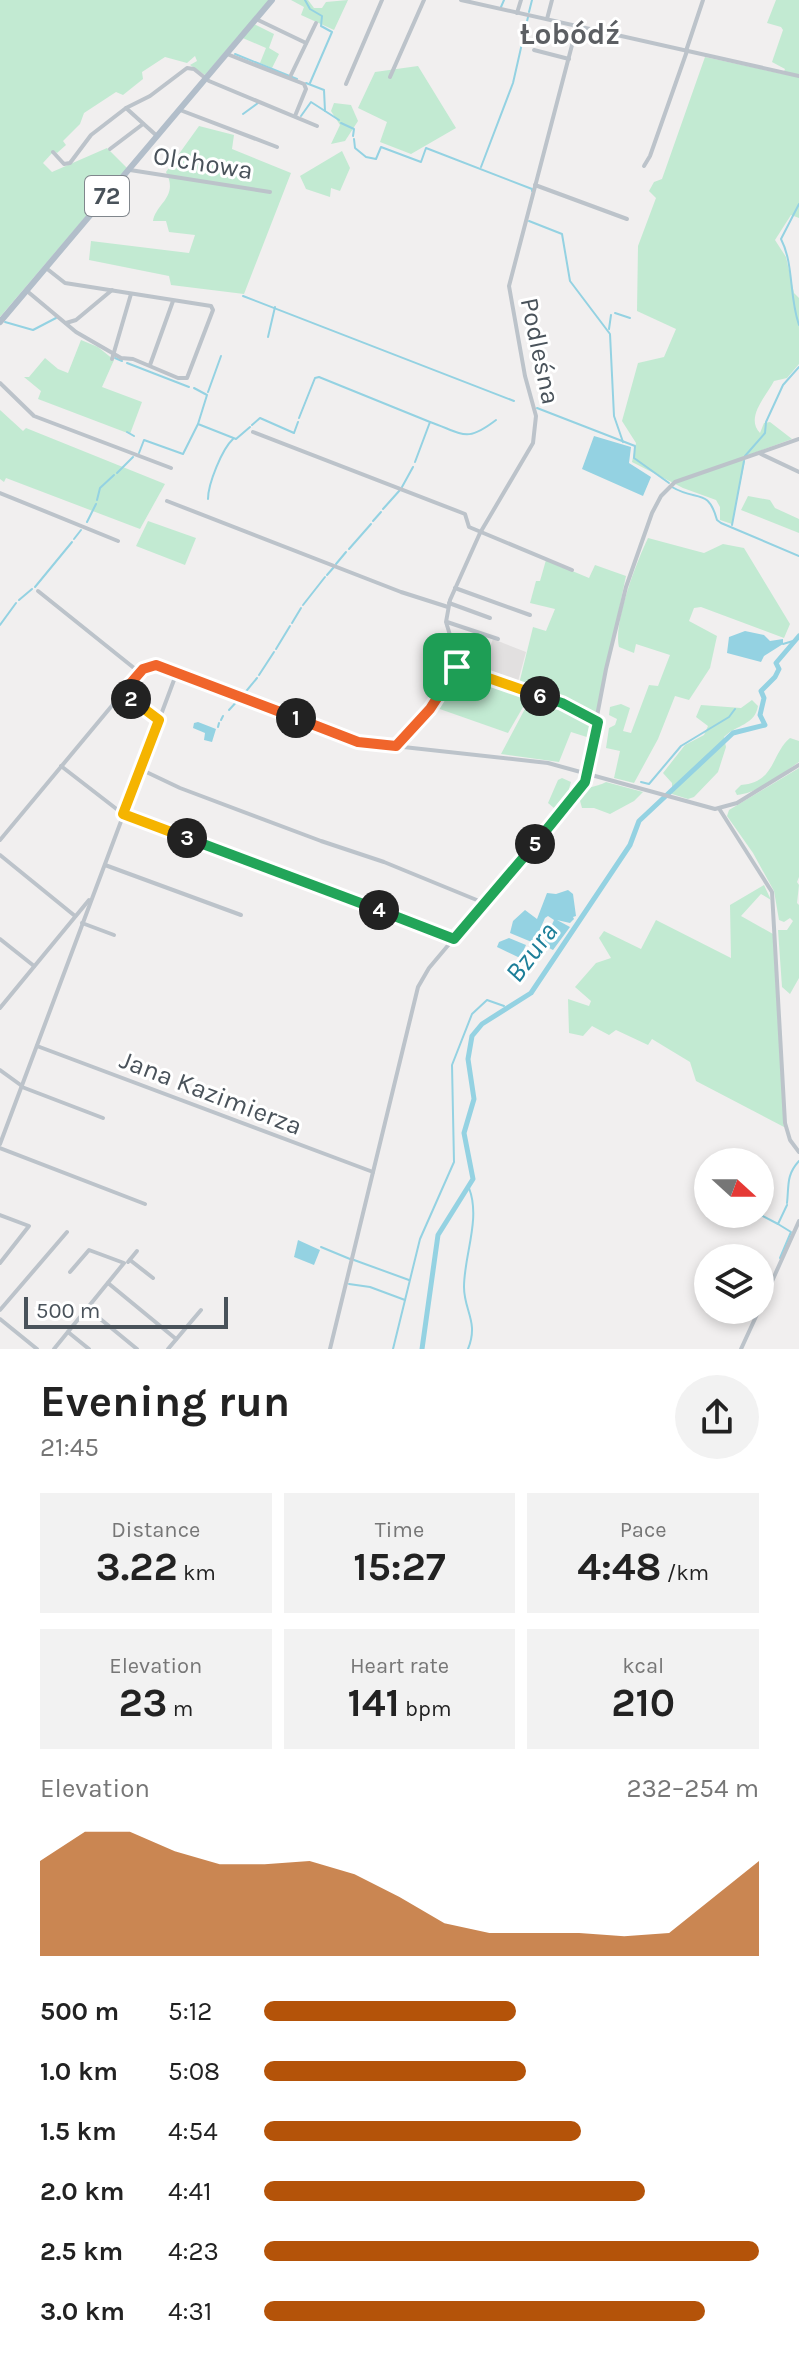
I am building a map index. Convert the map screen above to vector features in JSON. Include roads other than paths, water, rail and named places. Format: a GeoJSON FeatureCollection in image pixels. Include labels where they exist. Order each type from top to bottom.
{"type":"FeatureCollection","features":[{"type":"Feature","properties":{"kind":"main road","name":"72"},"geometry":{"type":"LineString","coordinates":[[0,322],[272,0]]}},
{"type":"Feature","properties":{"kind":"street"},"geometry":{"type":"LineString","coordinates":[[346,84],[382,0]]}},
{"type":"Feature","properties":{"kind":"street"},"geometry":{"type":"LineString","coordinates":[[390,77],[424,0]]}},
{"type":"Feature","properties":{"kind":"street"},"geometry":{"type":"LineString","coordinates":[[461,0],[799,76]]}},
{"type":"Feature","properties":{"kind":"street"},"geometry":{"type":"LineString","coordinates":[[517,13],[521,0]]}},
{"type":"Feature","properties":{"kind":"street"},"geometry":{"type":"LineString","coordinates":[[547,19],[552,0]]}},
{"type":"Feature","properties":{"kind":"street"},"geometry":{"type":"LineString","coordinates":[[644,166],[703,0]]}},
{"type":"Feature","properties":{"kind":"street"},"geometry":{"type":"LineString","coordinates":[[256,19],[306,43]]}},
{"type":"Feature","properties":{"kind":"street"},"geometry":{"type":"LineString","coordinates":[[291,75],[316,23]]}},
{"type":"Feature","properties":{"kind":"street","name":"Podleśna"},"geometry":{"type":"LineString","coordinates":[[457,667],[446,622],[448,605],[480,533],[529,454],[535,432],[536,416],[509,291],[577,26]]}},
{"type":"Feature","properties":{"kind":"street"},"geometry":{"type":"LineString","coordinates":[[534,50],[569,59]]}},
{"type":"Feature","properties":{"kind":"street"},"geometry":{"type":"LineString","coordinates":[[227,54],[304,84],[306,89],[295,116]]}},
{"type":"Feature","properties":{"kind":"street"},"geometry":{"type":"LineString","coordinates":[[53,152],[64,164],[70,163],[91,135],[187,68],[317,126]]}},
{"type":"Feature","properties":{"kind":"street"},"geometry":{"type":"LineString","coordinates":[[126,108],[157,136]]}},
{"type":"Feature","properties":{"kind":"street"},"geometry":{"type":"LineString","coordinates":[[180,110],[277,147]]}},
{"type":"Feature","properties":{"kind":"street"},"geometry":{"type":"LineString","coordinates":[[110,149],[143,124]]}},
{"type":"Feature","properties":{"kind":"street","name":"Olchowa"},"geometry":{"type":"LineString","coordinates":[[129,170],[270,192]]}},
{"type":"Feature","properties":{"kind":"street"},"geometry":{"type":"LineString","coordinates":[[535,185],[627,219]]}},
{"type":"Feature","properties":{"kind":"street"},"geometry":{"type":"LineString","coordinates":[[27,291],[76,332],[113,356],[150,365],[178,378],[187,378],[213,310],[210,306],[65,283],[46,268]]}},
{"type":"Feature","properties":{"kind":"street"},"geometry":{"type":"LineString","coordinates":[[66,323],[76,320],[112,290]]}},
{"type":"Feature","properties":{"kind":"street"},"geometry":{"type":"LineString","coordinates":[[113,356],[131,294]]}},
{"type":"Feature","properties":{"kind":"street"},"geometry":{"type":"LineString","coordinates":[[150,365],[173,301]]}},
{"type":"Feature","properties":{"kind":"street"},"geometry":{"type":"LineString","coordinates":[[0,383],[34,416],[171,468]]}},
{"type":"Feature","properties":{"kind":"street"},"geometry":{"type":"LineString","coordinates":[[253,432],[465,514],[467,526],[480,533],[572,570]]}},
{"type":"Feature","properties":{"kind":"street"},"geometry":{"type":"LineString","coordinates":[[330,1349],[418,987],[429,968],[581,789],[588,773],[606,669],[626,587],[652,513],[672,484],[799,439]]}},
{"type":"Feature","properties":{"kind":"street"},"geometry":{"type":"LineString","coordinates":[[758,453],[799,472]]}},
{"type":"Feature","properties":{"kind":"street"},"geometry":{"type":"LineString","coordinates":[[0,493],[118,541]]}},
{"type":"Feature","properties":{"kind":"street"},"geometry":{"type":"LineString","coordinates":[[167,501],[490,618]]}},
{"type":"Feature","properties":{"kind":"street"},"geometry":{"type":"LineString","coordinates":[[455,588],[530,615]]}},
{"type":"Feature","properties":{"kind":"street"},"geometry":{"type":"LineString","coordinates":[[38,591],[140,672]]}},
{"type":"Feature","properties":{"kind":"street"},"geometry":{"type":"LineString","coordinates":[[446,622],[498,639]]}},
{"type":"Feature","properties":{"kind":"street"},"geometry":{"type":"LineString","coordinates":[[0,840],[140,672],[153,665],[353,740],[528,760],[588,773],[720,810],[748,797],[799,765]]}},
{"type":"Feature","properties":{"kind":"street"},"geometry":{"type":"LineString","coordinates":[[396,746],[430,709],[457,667],[562,703],[598,722]]}},
{"type":"Feature","properties":{"kind":"street"},"geometry":{"type":"LineString","coordinates":[[145,1204],[0,1146],[177,672]]}},
{"type":"Feature","properties":{"kind":"street"},"geometry":{"type":"LineString","coordinates":[[123,692],[159,720]]}},
{"type":"Feature","properties":{"kind":"street"},"geometry":{"type":"LineString","coordinates":[[61,766],[123,814],[454,939]]}},
{"type":"Feature","properties":{"kind":"street"},"geometry":{"type":"LineString","coordinates":[[140,769],[180,788],[384,862],[485,903]]}},
{"type":"Feature","properties":{"kind":"street"},"geometry":{"type":"LineString","coordinates":[[720,810],[772,892],[785,1123],[790,1140],[799,1152]]}},
{"type":"Feature","properties":{"kind":"street"},"geometry":{"type":"LineString","coordinates":[[0,855],[75,916]]}},
{"type":"Feature","properties":{"kind":"street"},"geometry":{"type":"LineString","coordinates":[[105,865],[241,915]]}},
{"type":"Feature","properties":{"kind":"street"},"geometry":{"type":"LineString","coordinates":[[0,1008],[91,899]]}},
{"type":"Feature","properties":{"kind":"street"},"geometry":{"type":"LineString","coordinates":[[82,923],[114,935]]}},
{"type":"Feature","properties":{"kind":"street"},"geometry":{"type":"LineString","coordinates":[[0,939],[34,966]]}},
{"type":"Feature","properties":{"kind":"street","name":"Jana Kazimierza"},"geometry":{"type":"LineString","coordinates":[[37,1046],[373,1172]]}},
{"type":"Feature","properties":{"kind":"street"},"geometry":{"type":"LineString","coordinates":[[0,1070],[22,1086],[103,1118]]}},
{"type":"Feature","properties":{"kind":"street"},"geometry":{"type":"LineString","coordinates":[[0,1215],[29,1226],[0,1263]]}},
{"type":"Feature","properties":{"kind":"street"},"geometry":{"type":"LineString","coordinates":[[774,1276],[799,1221]]}},
{"type":"Feature","properties":{"kind":"street"},"geometry":{"type":"LineString","coordinates":[[0,1310],[67,1232]]}},
{"type":"Feature","properties":{"kind":"street"},"geometry":{"type":"LineString","coordinates":[[70,1272],[89,1250],[127,1262],[153,1278]]}},
{"type":"Feature","properties":{"kind":"street"},"geometry":{"type":"LineString","coordinates":[[54,1349],[137,1251]]}},
{"type":"Feature","properties":{"kind":"street"},"geometry":{"type":"LineString","coordinates":[[108,1283],[176,1339]]}},
{"type":"Feature","properties":{"kind":"street"},"geometry":{"type":"LineString","coordinates":[[87,1308],[137,1349]]}},
{"type":"Feature","properties":{"kind":"street"},"geometry":{"type":"LineString","coordinates":[[168,1349],[201,1310]]}},
{"type":"Feature","properties":{"kind":"street"},"geometry":{"type":"LineString","coordinates":[[0,1319],[37,1349]]}},
{"type":"Feature","properties":{"kind":"street"},"geometry":{"type":"LineString","coordinates":[[741,1349],[752,1324]]}},
{"type":"Feature","properties":{"kind":"street"},"geometry":{"type":"LineString","coordinates":[[68,1332],[89,1349]]}},
{"type":"Feature","properties":{"kind":"water"},"geometry":{"type":"Polygon","coordinates":[[[594,436],[631,447],[629,463],[651,477],[643,496],[582,469],[594,436]]]}},
{"type":"Feature","properties":{"kind":"water"},"geometry":{"type":"Polygon","coordinates":[[[745,631],[764,635],[770,641],[783,639],[783,644],[764,656],[761,662],[727,653],[729,637],[745,631]]]}},
{"type":"Feature","properties":{"kind":"water"},"geometry":{"type":"Polygon","coordinates":[[[194,723],[216,729],[212,742],[204,740],[205,733],[193,728],[194,723]]]}},
{"type":"Feature","properties":{"kind":"water"},"geometry":{"type":"Polygon","coordinates":[[[568,890],[573,894],[576,916],[570,923],[557,920],[570,927],[553,950],[543,945],[554,920],[548,916],[534,943],[510,933],[513,921],[525,910],[537,919],[547,893],[568,890]]]}},
{"type":"Feature","properties":{"kind":"water"},"geometry":{"type":"Polygon","coordinates":[[[509,938],[526,945],[520,958],[497,947],[499,942],[509,938]]]}},
{"type":"Feature","properties":{"kind":"water"},"geometry":{"type":"Polygon","coordinates":[[[298,1240],[320,1250],[314,1265],[294,1257],[298,1240]]]}},
{"type":"Feature","properties":{"kind":"waterway"},"geometry":{"type":"LineString","coordinates":[[305,0],[310,9],[322,16],[321,26],[332,32],[310,83]]}},
{"type":"Feature","properties":{"kind":"waterway"},"geometry":{"type":"LineString","coordinates":[[501,7],[504,0]]}},
{"type":"Feature","properties":{"kind":"waterway"},"geometry":{"type":"LineString","coordinates":[[529,12],[532,0]]}},
{"type":"Feature","properties":{"kind":"waterway"},"geometry":{"type":"LineString","coordinates":[[481,167],[513,83],[528,17]]}},
{"type":"Feature","properties":{"kind":"waterway"},"geometry":{"type":"LineString","coordinates":[[235,54],[297,79]]}},
{"type":"Feature","properties":{"kind":"waterway"},"geometry":{"type":"LineString","coordinates":[[306,83],[324,90],[325,111],[339,120]]}},
{"type":"Feature","properties":{"kind":"waterway"},"geometry":{"type":"LineString","coordinates":[[301,116],[311,102],[325,111]]}},
{"type":"Feature","properties":{"kind":"waterway"},"geometry":{"type":"LineString","coordinates":[[243,114],[258,103]]}},
{"type":"Feature","properties":{"kind":"waterway"},"geometry":{"type":"LineString","coordinates":[[341,123],[354,129],[353,136]]}},
{"type":"Feature","properties":{"kind":"waterway"},"geometry":{"type":"LineString","coordinates":[[354,139],[355,148],[366,157],[376,159],[381,147],[421,162],[426,148],[532,191]]}},
{"type":"Feature","properties":{"kind":"waterway"},"geometry":{"type":"LineString","coordinates":[[799,204],[781,239],[788,259],[799,325]]}},
{"type":"Feature","properties":{"kind":"waterway"},"geometry":{"type":"LineString","coordinates":[[529,221],[562,234],[570,281],[610,334],[614,416],[623,442]]}},
{"type":"Feature","properties":{"kind":"waterway"},"geometry":{"type":"LineString","coordinates":[[243,296],[514,401]]}},
{"type":"Feature","properties":{"kind":"waterway"},"geometry":{"type":"LineString","coordinates":[[268,337],[275,307]]}},
{"type":"Feature","properties":{"kind":"waterway"},"geometry":{"type":"LineString","coordinates":[[615,313],[630,318]]}},
{"type":"Feature","properties":{"kind":"waterway"},"geometry":{"type":"LineString","coordinates":[[609,329],[611,315]]}},
{"type":"Feature","properties":{"kind":"waterway"},"geometry":{"type":"LineString","coordinates":[[5,322],[33,330],[56,318]]}},
{"type":"Feature","properties":{"kind":"waterway"},"geometry":{"type":"LineString","coordinates":[[208,392],[221,356]]}},
{"type":"Feature","properties":{"kind":"waterway"},"geometry":{"type":"LineString","coordinates":[[115,358],[122,361]]}},
{"type":"Feature","properties":{"kind":"waterway"},"geometry":{"type":"LineString","coordinates":[[127,363],[189,387]]}},
{"type":"Feature","properties":{"kind":"waterway"},"geometry":{"type":"LineString","coordinates":[[745,456],[765,433],[766,422],[783,385],[799,367]]}},
{"type":"Feature","properties":{"kind":"waterway"},"geometry":{"type":"LineString","coordinates":[[299,418],[315,378],[319,377],[430,422]]}},
{"type":"Feature","properties":{"kind":"waterway"},"geometry":{"type":"LineString","coordinates":[[194,388],[207,395],[198,424],[236,439],[250,427]]}},
{"type":"Feature","properties":{"kind":"waterway"},"geometry":{"type":"LineString","coordinates":[[537,408],[635,446],[634,458],[669,483]]}},
{"type":"Feature","properties":{"kind":"waterway"},"geometry":{"type":"LineString","coordinates":[[252,425],[260,418],[294,433],[298,422]]}},
{"type":"Feature","properties":{"kind":"waterway"},"geometry":{"type":"LineString","coordinates":[[415,462],[430,422],[458,433],[471,434],[496,420]]}},
{"type":"Feature","properties":{"kind":"waterway"},"geometry":{"type":"LineString","coordinates":[[139,453],[144,440],[183,454],[198,424]]}},
{"type":"Feature","properties":{"kind":"waterway"},"geometry":{"type":"LineString","coordinates":[[127,432],[134,436]]}},
{"type":"Feature","properties":{"kind":"waterway"},"geometry":{"type":"LineString","coordinates":[[208,499],[216,467],[233,439]]}},
{"type":"Feature","properties":{"kind":"waterway"},"geometry":{"type":"LineString","coordinates":[[117,473],[133,457]]}},
{"type":"Feature","properties":{"kind":"waterway"},"geometry":{"type":"LineString","coordinates":[[732,525],[744,461]]}},
{"type":"Feature","properties":{"kind":"waterway"},"geometry":{"type":"LineString","coordinates":[[402,487],[413,467]]}},
{"type":"Feature","properties":{"kind":"waterway"},"geometry":{"type":"LineString","coordinates":[[97,500],[100,488],[114,475]]}},
{"type":"Feature","properties":{"kind":"waterway"},"geometry":{"type":"LineString","coordinates":[[672,487],[705,499],[721,523],[799,556]]}},
{"type":"Feature","properties":{"kind":"waterway"},"geometry":{"type":"LineString","coordinates":[[383,509],[400,490]]}},
{"type":"Feature","properties":{"kind":"waterway"},"geometry":{"type":"LineString","coordinates":[[87,522],[96,504]]}},
{"type":"Feature","properties":{"kind":"waterway"},"geometry":{"type":"LineString","coordinates":[[373,521],[381,512]]}},
{"type":"Feature","properties":{"kind":"waterway"},"geometry":{"type":"LineString","coordinates":[[349,549],[371,524]]}},
{"type":"Feature","properties":{"kind":"waterway"},"geometry":{"type":"LineString","coordinates":[[74,539],[81,530]]}},
{"type":"Feature","properties":{"kind":"waterway"},"geometry":{"type":"LineString","coordinates":[[35,587],[72,542]]}},
{"type":"Feature","properties":{"kind":"waterway"},"geometry":{"type":"LineString","coordinates":[[336,564],[346,552]]}},
{"type":"Feature","properties":{"kind":"waterway"},"geometry":{"type":"LineString","coordinates":[[327,575],[334,567]]}},
{"type":"Feature","properties":{"kind":"waterway"},"geometry":{"type":"LineString","coordinates":[[303,605],[325,577]]}},
{"type":"Feature","properties":{"kind":"waterway"},"geometry":{"type":"LineString","coordinates":[[19,600],[32,589]]}},
{"type":"Feature","properties":{"kind":"waterway"},"geometry":{"type":"LineString","coordinates":[[0,625],[16,603]]}},
{"type":"Feature","properties":{"kind":"waterway"},"geometry":{"type":"LineString","coordinates":[[292,623],[301,608]]}},
{"type":"Feature","properties":{"kind":"waterway"},"geometry":{"type":"LineString","coordinates":[[276,649],[290,626]]}},
{"type":"Feature","properties":{"kind":"waterway","name":"Bzura"},"geometry":{"type":"LineString","coordinates":[[422,1349],[438,1235],[473,1179],[464,1133],[474,1099],[468,1059],[472,1036],[482,1024],[531,993],[630,845],[639,821],[733,733],[765,725],[760,715],[764,698],[761,691],[775,677],[779,669],[776,663],[799,636]]}},
{"type":"Feature","properties":{"kind":"waterway"},"geometry":{"type":"LineString","coordinates":[[783,644],[793,641]]}},
{"type":"Feature","properties":{"kind":"waterway"},"geometry":{"type":"LineString","coordinates":[[259,675],[274,652]]}},
{"type":"Feature","properties":{"kind":"waterway"},"geometry":{"type":"LineString","coordinates":[[243,695],[257,678]]}},
{"type":"Feature","properties":{"kind":"waterway"},"geometry":{"type":"LineString","coordinates":[[229,710],[240,698]]}},
{"type":"Feature","properties":{"kind":"waterway"},"geometry":{"type":"LineString","coordinates":[[641,782],[649,784],[681,746],[729,717],[735,709]]}},
{"type":"Feature","properties":{"kind":"waterway"},"geometry":{"type":"LineString","coordinates":[[221,720],[223,716]]}},
{"type":"Feature","properties":{"kind":"waterway"},"geometry":{"type":"LineString","coordinates":[[218,727],[219,723]]}},
{"type":"Feature","properties":{"kind":"waterway"},"geometry":{"type":"LineString","coordinates":[[393,1349],[420,1239],[454,1162],[452,1065],[472,1014],[487,1000],[504,1006]]}},
{"type":"Feature","properties":{"kind":"waterway"},"geometry":{"type":"LineString","coordinates":[[787,1203],[790,1176],[799,1161]]}},
{"type":"Feature","properties":{"kind":"waterway"},"geometry":{"type":"LineString","coordinates":[[468,1349],[472,1324],[464,1287],[473,1225],[469,1188]]}},
{"type":"Feature","properties":{"kind":"waterway"},"geometry":{"type":"LineString","coordinates":[[774,1222],[778,1224],[787,1205]]}},
{"type":"Feature","properties":{"kind":"waterway"},"geometry":{"type":"LineString","coordinates":[[778,1224],[791,1232],[780,1258]]}},
{"type":"Feature","properties":{"kind":"waterway"},"geometry":{"type":"LineString","coordinates":[[321,1247],[350,1259]]}},
{"type":"Feature","properties":{"kind":"waterway"},"geometry":{"type":"LineString","coordinates":[[354,1260],[409,1280]]}},
{"type":"Feature","properties":{"kind":"waterway"},"geometry":{"type":"LineString","coordinates":[[349,1284],[370,1287],[405,1300]]}},
{"type":"Feature","properties":{"kind":"district","name":"Łobódź"},"geometry":{"type":"Point","coordinates":[570,34]}}]}
